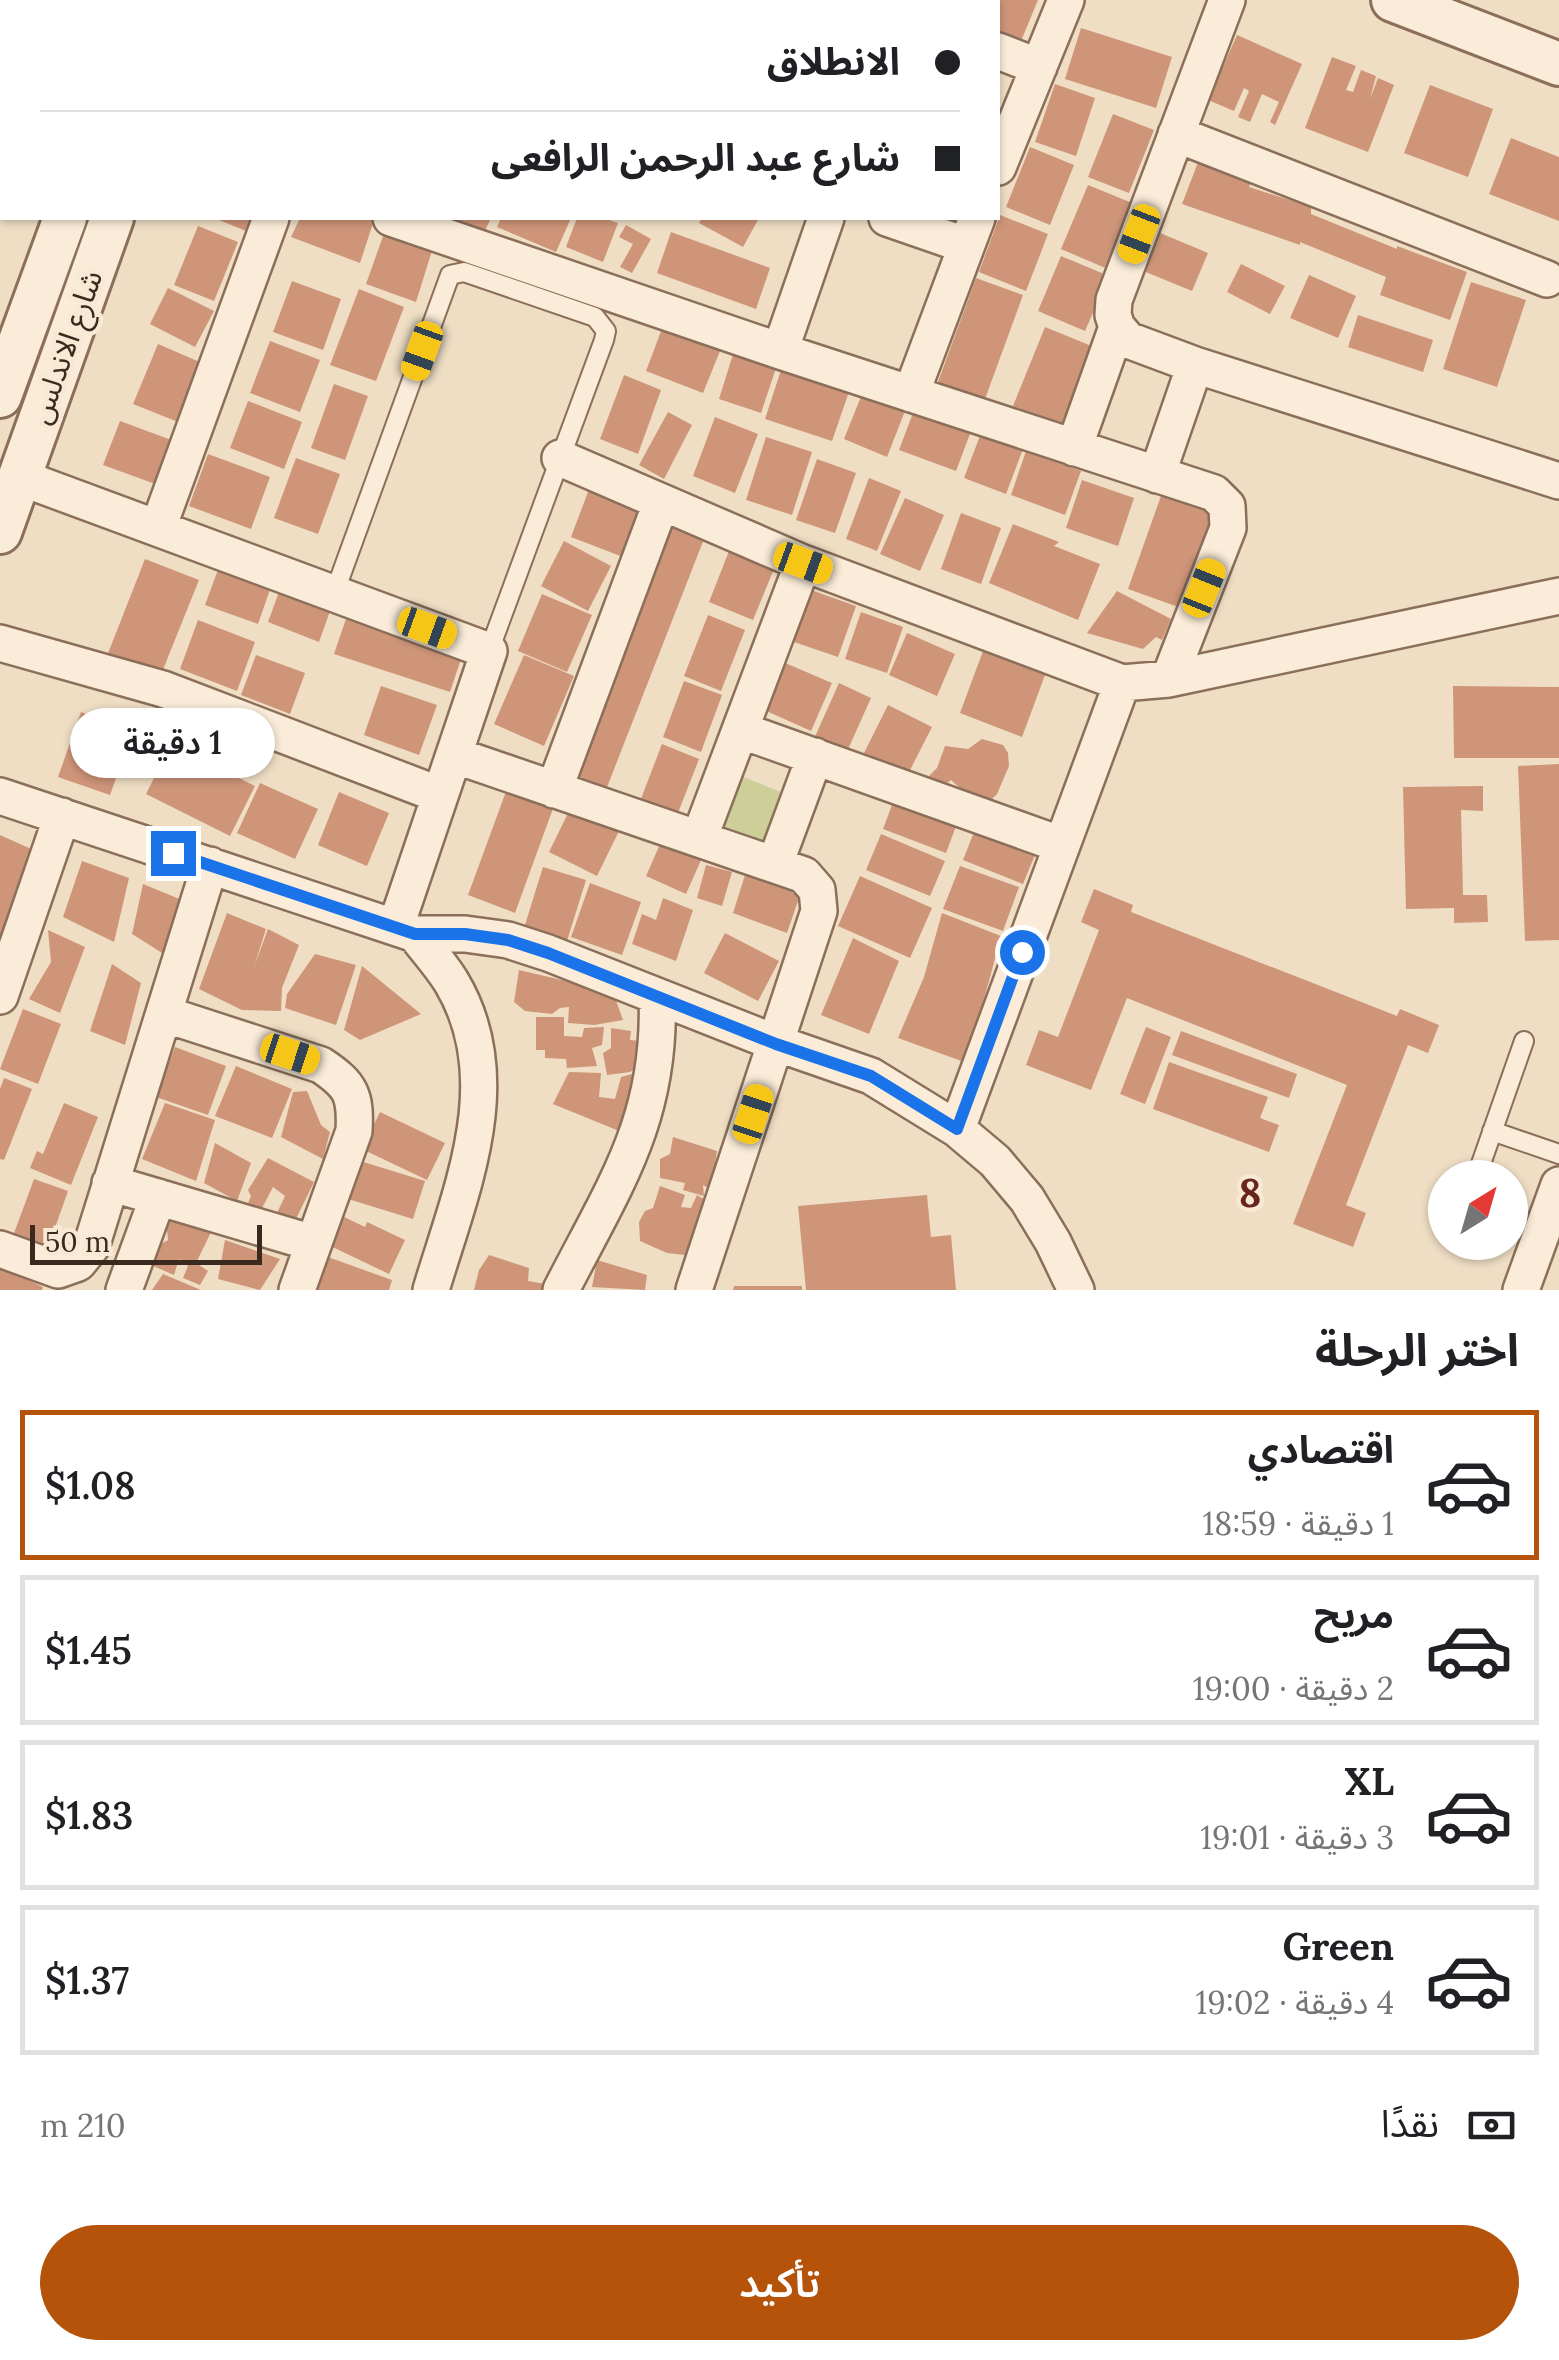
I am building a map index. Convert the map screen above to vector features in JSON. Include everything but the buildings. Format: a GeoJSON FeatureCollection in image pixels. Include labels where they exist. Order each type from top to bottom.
{"type":"FeatureCollection","features":[{"type":"Feature","properties":{"kind":"street"},"geometry":{"type":"LineString","coordinates":[[1000,162],[1066,0]]}},
{"type":"Feature","properties":{"kind":"street"},"geometry":{"type":"LineString","coordinates":[[1228,0],[1114,300],[1118,328],[1128,340],[1194,365],[1559,481]]}},
{"type":"Feature","properties":{"kind":"street"},"geometry":{"type":"LineString","coordinates":[[1393,0],[1559,64]]}},
{"type":"Feature","properties":{"kind":"street"},"geometry":{"type":"LineString","coordinates":[[1000,52],[1038,67]]}},
{"type":"Feature","properties":{"kind":"street"},"geometry":{"type":"LineString","coordinates":[[1176,134],[1547,279]]}},
{"type":"Feature","properties":{"kind":"street","name":"شارع الاندلس"},"geometry":{"type":"LineString","coordinates":[[0,396],[12,323],[64,220]]}},
{"type":"Feature","properties":{"kind":"street","name":"شارع الاندلس"},"geometry":{"type":"LineString","coordinates":[[0,532],[111,220]]}},
{"type":"Feature","properties":{"kind":"street"},"geometry":{"type":"LineString","coordinates":[[158,528],[270,220]]}},
{"type":"Feature","properties":{"kind":"street"},"geometry":{"type":"LineString","coordinates":[[397,220],[1214,493],[1227,506],[1230,522],[1169,679]]}},
{"type":"Feature","properties":{"kind":"street"},"geometry":{"type":"LineString","coordinates":[[780,351],[825,220]]}},
{"type":"Feature","properties":{"kind":"street"},"geometry":{"type":"LineString","coordinates":[[898,220],[971,232],[912,394]]}},
{"type":"Feature","properties":{"kind":"street"},"geometry":{"type":"LineString","coordinates":[[1074,448],[1118,328]]}},
{"type":"Feature","properties":{"kind":"street"},"geometry":{"type":"LineString","coordinates":[[1157,475],[1194,365]]}},
{"type":"Feature","properties":{"kind":"street"},"geometry":{"type":"LineString","coordinates":[[560,458],[803,563],[1122,683],[1169,679],[1559,596]]}},
{"type":"Feature","properties":{"kind":"street"},"geometry":{"type":"LineString","coordinates":[[20,477],[489,651],[440,795],[406,930]]}},
{"type":"Feature","properties":{"kind":"street"},"geometry":{"type":"LineString","coordinates":[[554,790],[662,502]]}},
{"type":"Feature","properties":{"kind":"street"},"geometry":{"type":"LineString","coordinates":[[699,839],[803,563]]}},
{"type":"Feature","properties":{"kind":"street"},"geometry":{"type":"LineString","coordinates":[[0,643],[163,690],[440,795]]}},
{"type":"Feature","properties":{"kind":"street"},"geometry":{"type":"LineString","coordinates":[[957,1129],[1122,683]]}},
{"type":"Feature","properties":{"kind":"street"},"geometry":{"type":"LineString","coordinates":[[740,730],[1062,845]]}},
{"type":"Feature","properties":{"kind":"street"},"geometry":{"type":"LineString","coordinates":[[454,755],[775,864],[804,875],[817,890],[819,911],[694,1290]]}},
{"type":"Feature","properties":{"kind":"street"},"geometry":{"type":"LineString","coordinates":[[775,864],[815,756]]}},
{"type":"Feature","properties":{"kind":"street"},"geometry":{"type":"LineString","coordinates":[[0,796],[406,930],[508,940],[776,1044],[871,1076],[957,1129],[995,1161],[1027,1200],[1076,1290]]}},
{"type":"Feature","properties":{"kind":"street"},"geometry":{"type":"LineString","coordinates":[[0,996],[62,816]]}},
{"type":"Feature","properties":{"kind":"street"},"geometry":{"type":"LineString","coordinates":[[0,1248],[58,1270],[78,1263],[90,1247],[210,866]]}},
{"type":"Feature","properties":{"kind":"street"},"geometry":{"type":"LineString","coordinates":[[406,930],[453,984],[476,1038],[481,1098],[470,1156],[430,1290]]}},
{"type":"Feature","properties":{"kind":"street"},"geometry":{"type":"LineString","coordinates":[[561,1290],[636,1143],[648,1108],[657,1052],[657,996]]}},
{"type":"Feature","properties":{"kind":"street"},"geometry":{"type":"LineString","coordinates":[[164,1014],[321,1064],[344,1080],[356,1104],[354,1131],[297,1290]]}},
{"type":"Feature","properties":{"kind":"street"},"geometry":{"type":"LineString","coordinates":[[110,1183],[313,1243]]}},
{"type":"Feature","properties":{"kind":"street"},"geometry":{"type":"LineString","coordinates":[[1521,1290],[1559,1185]]}},
{"type":"Feature","properties":{"kind":"street"},"geometry":{"type":"LineString","coordinates":[[124,1290],[158,1196]]}},
{"type":"Feature","properties":{"kind":"lane"},"geometry":{"type":"LineString","coordinates":[[334,594],[450,275],[464,272],[595,317],[606,331],[604,340],[489,651]]}},
{"type":"Feature","properties":{"kind":"lane"},"geometry":{"type":"LineString","coordinates":[[1482,1160],[1524,1042]]}},
{"type":"Feature","properties":{"kind":"lane"},"geometry":{"type":"LineString","coordinates":[[1492,1131],[1559,1154]]}},
{"type":"Feature","properties":{"kind":"green space"},"geometry":{"type":"Polygon","coordinates":[[[736,774],[791,796],[772,845],[717,823],[736,774]]]}},
{"type":"Feature","properties":{"kind":"district","name":"8"},"geometry":{"type":"Point","coordinates":[1250,1193]}},
{"type":"Feature","properties":{"kind":"route"},"geometry":{"type":"LineString","coordinates":[[173,853],[415,934],[465,934],[508,940],[548,953],[776,1044],[871,1076],[957,1129],[1022,952]]}}]}
